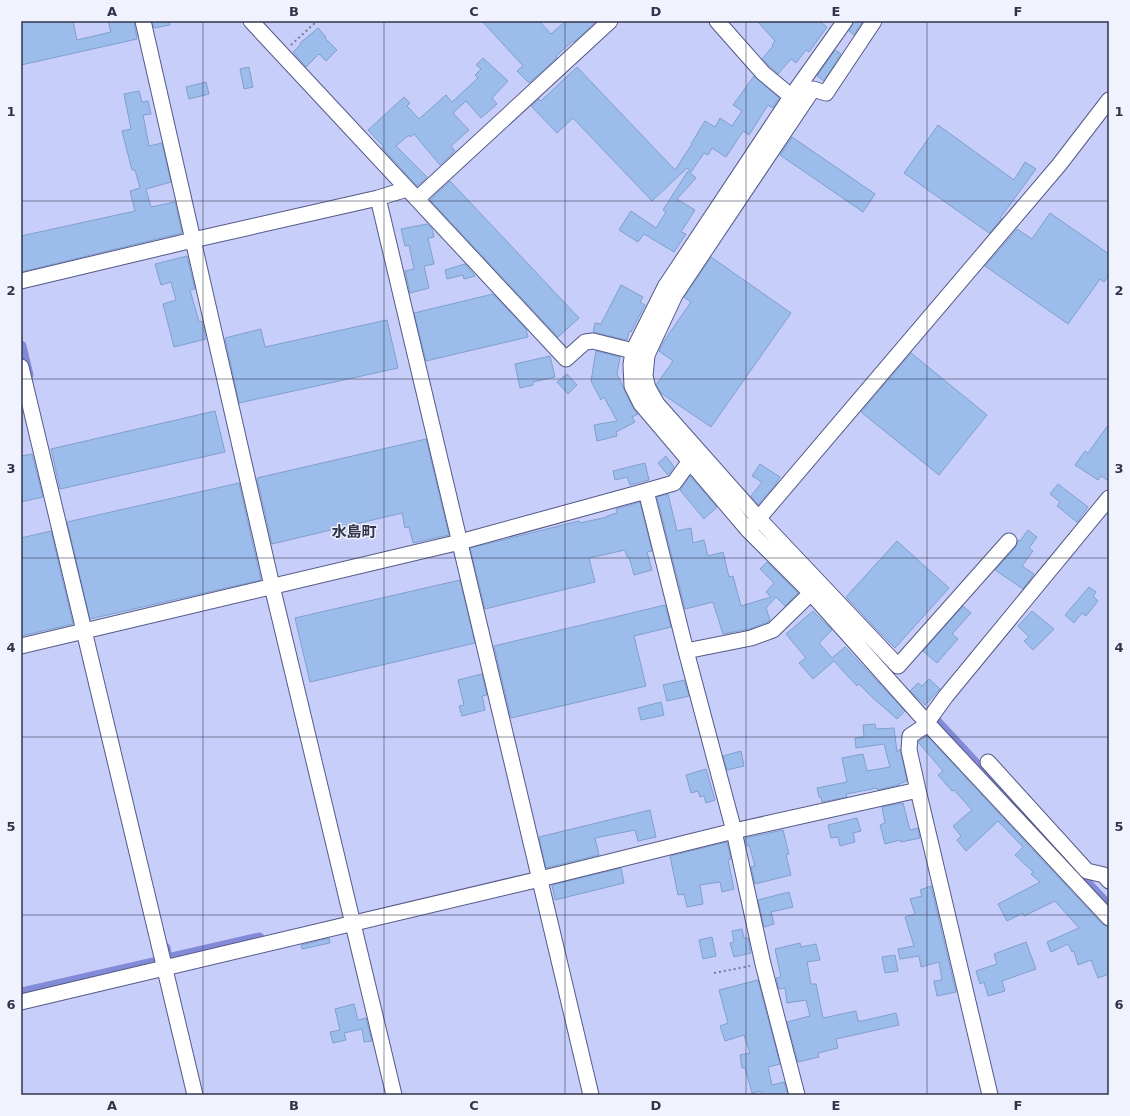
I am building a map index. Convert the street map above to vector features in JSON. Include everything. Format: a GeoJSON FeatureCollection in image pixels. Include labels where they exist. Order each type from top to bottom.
{"type":"FeatureCollection","features":[{"type":"Feature","properties":{"kind":"street"},"geometry":{"type":"LineString","coordinates":[[143,21],[272,586],[394,1095]]}},
{"type":"Feature","properties":{"kind":"street"},"geometry":{"type":"LineString","coordinates":[[251,21],[566,359],[585,342],[593,341],[637,369],[657,404],[759,519],[898,666],[1008,541]]}},
{"type":"Feature","properties":{"kind":"street"},"geometry":{"type":"LineString","coordinates":[[21,281],[378,198],[412,194],[610,21]]}},
{"type":"Feature","properties":{"kind":"street"},"geometry":{"type":"LineString","coordinates":[[717,21],[763,73],[796,101]]}},
{"type":"Feature","properties":{"kind":"street"},"geometry":{"type":"LineString","coordinates":[[637,369],[647,355],[675,296],[845,21]]}},
{"type":"Feature","properties":{"kind":"street"},"geometry":{"type":"LineString","coordinates":[[874,21],[826,93],[813,89],[796,101],[665,287],[632,386],[641,404],[748,530],[811,593],[928,724],[1109,918]]}},
{"type":"Feature","properties":{"kind":"street"},"geometry":{"type":"LineString","coordinates":[[748,530],[759,519],[1059,165],[1109,100]]}},
{"type":"Feature","properties":{"kind":"street"},"geometry":{"type":"LineString","coordinates":[[378,198],[591,1095]]}},
{"type":"Feature","properties":{"kind":"street"},"geometry":{"type":"LineString","coordinates":[[21,367],[195,1095]]}},
{"type":"Feature","properties":{"kind":"street"},"geometry":{"type":"LineString","coordinates":[[21,646],[460,542],[646,491],[674,483],[690,461]]}},
{"type":"Feature","properties":{"kind":"street"},"geometry":{"type":"LineString","coordinates":[[646,491],[734,831],[763,964],[797,1095]]}},
{"type":"Feature","properties":{"kind":"street"},"geometry":{"type":"LineString","coordinates":[[990,1095],[909,750],[910,736],[928,724],[930,718],[946,696],[1109,498]]}},
{"type":"Feature","properties":{"kind":"street"},"geometry":{"type":"LineString","coordinates":[[686,650],[751,638],[773,630],[811,593]]}},
{"type":"Feature","properties":{"kind":"street"},"geometry":{"type":"LineString","coordinates":[[988,762],[1087,871],[1104,875],[1109,881]]}},
{"type":"Feature","properties":{"kind":"street"},"geometry":{"type":"LineString","coordinates":[[21,1002],[354,924],[734,831],[918,790]]}},
{"type":"Feature","properties":{"kind":"path"},"geometry":{"type":"LineString","coordinates":[[281,54],[317,21]]}},
{"type":"Feature","properties":{"kind":"path"},"geometry":{"type":"LineString","coordinates":[[714,974],[763,964]]}},
{"type":"Feature","properties":{"kind":"building"},"geometry":{"type":"Polygon","coordinates":[[[21,21],[73,21],[77,40],[111,32],[108,21],[134,21],[137,39],[21,65],[21,21]]]}},
{"type":"Feature","properties":{"kind":"building"},"geometry":{"type":"Polygon","coordinates":[[[152,21],[169,21],[170,25],[154,28],[152,21]]]}},
{"type":"Feature","properties":{"kind":"building"},"geometry":{"type":"Polygon","coordinates":[[[482,21],[539,21],[551,34],[566,21],[597,21],[556,56],[557,58],[529,83],[517,71],[523,66],[482,21]]]}},
{"type":"Feature","properties":{"kind":"building"},"geometry":{"type":"Polygon","coordinates":[[[757,21],[819,21],[827,27],[809,52],[806,50],[796,63],[791,59],[778,74],[762,59],[773,46],[772,45],[775,41],[757,21]]]}},
{"type":"Feature","properties":{"kind":"building"},"geometry":{"type":"Polygon","coordinates":[[[854,21],[863,21],[854,35],[849,31],[854,21]]]}},
{"type":"Feature","properties":{"kind":"building"},"geometry":{"type":"Polygon","coordinates":[[[318,28],[326,37],[325,38],[337,50],[326,61],[319,54],[306,67],[293,52],[301,44],[300,43],[318,28]]]}},
{"type":"Feature","properties":{"kind":"building"},"geometry":{"type":"Polygon","coordinates":[[[835,50],[841,54],[824,81],[817,76],[835,50]]]}},
{"type":"Feature","properties":{"kind":"building"},"geometry":{"type":"Polygon","coordinates":[[[483,58],[508,81],[492,98],[497,104],[481,118],[466,101],[453,113],[469,130],[451,146],[455,151],[440,165],[414,134],[410,137],[409,135],[396,146],[427,177],[417,186],[382,148],[384,147],[368,130],[404,97],[410,103],[407,106],[419,119],[446,95],[452,102],[478,78],[475,75],[481,69],[476,65],[483,58]]]}},
{"type":"Feature","properties":{"kind":"building"},"geometry":{"type":"Polygon","coordinates":[[[249,67],[253,87],[244,89],[240,69],[249,67]]]}},
{"type":"Feature","properties":{"kind":"building"},"geometry":{"type":"Polygon","coordinates":[[[577,67],[675,170],[705,121],[715,127],[720,118],[732,126],[742,111],[733,105],[754,76],[779,98],[773,108],[768,105],[749,135],[743,131],[726,157],[712,148],[708,155],[704,153],[691,172],[687,168],[652,201],[573,118],[557,133],[531,106],[539,99],[541,101],[577,67]]]}},
{"type":"Feature","properties":{"kind":"building"},"geometry":{"type":"Polygon","coordinates":[[[206,82],[209,94],[189,99],[186,87],[206,82]]]}},
{"type":"Feature","properties":{"kind":"building"},"geometry":{"type":"Polygon","coordinates":[[[139,91],[142,102],[148,101],[151,114],[143,115],[149,146],[162,143],[171,182],[146,189],[151,207],[175,202],[182,233],[21,272],[21,236],[135,211],[130,191],[140,188],[135,170],[132,170],[122,131],[131,129],[124,94],[139,91]]]}},
{"type":"Feature","properties":{"kind":"building"},"geometry":{"type":"Polygon","coordinates":[[[938,125],[1014,180],[1025,162],[1036,169],[1000,218],[1002,219],[989,233],[904,173],[938,125]]]}},
{"type":"Feature","properties":{"kind":"building"},"geometry":{"type":"Polygon","coordinates":[[[792,137],[875,194],[863,212],[780,155],[792,137]]]}},
{"type":"Feature","properties":{"kind":"building"},"geometry":{"type":"Polygon","coordinates":[[[688,171],[696,178],[677,199],[695,210],[681,232],[686,234],[674,252],[644,234],[638,242],[619,230],[631,211],[656,228],[666,212],[663,210],[688,171]]]}},
{"type":"Feature","properties":{"kind":"building"},"geometry":{"type":"Polygon","coordinates":[[[450,181],[579,318],[558,337],[430,200],[450,181]]]}},
{"type":"Feature","properties":{"kind":"building"},"geometry":{"type":"Polygon","coordinates":[[[1050,213],[1109,254],[1109,274],[1104,282],[1100,279],[1068,324],[985,266],[1017,229],[1032,239],[1050,213]]]}},
{"type":"Feature","properties":{"kind":"building"},"geometry":{"type":"Polygon","coordinates":[[[427,224],[432,229],[434,237],[428,238],[434,264],[424,266],[429,288],[410,293],[405,271],[414,269],[409,245],[405,246],[401,229],[427,224]]]}},
{"type":"Feature","properties":{"kind":"building"},"geometry":{"type":"Polygon","coordinates":[[[187,256],[195,289],[190,290],[199,322],[202,321],[206,339],[174,347],[163,304],[176,300],[171,282],[161,285],[155,264],[187,256]]]}},
{"type":"Feature","properties":{"kind":"building"},"geometry":{"type":"Polygon","coordinates":[[[711,257],[791,313],[711,427],[661,393],[656,385],[673,361],[659,351],[664,341],[691,302],[684,297],[711,257]]]}},
{"type":"Feature","properties":{"kind":"building"},"geometry":{"type":"Polygon","coordinates":[[[465,264],[475,276],[464,279],[463,275],[447,279],[445,270],[465,264]]]}},
{"type":"Feature","properties":{"kind":"building"},"geometry":{"type":"Polygon","coordinates":[[[621,285],[643,297],[640,302],[645,305],[631,332],[629,331],[627,340],[593,332],[595,323],[601,324],[621,285]]]}},
{"type":"Feature","properties":{"kind":"building"},"geometry":{"type":"Polygon","coordinates":[[[493,294],[526,329],[528,337],[426,361],[414,313],[493,294]]]}},
{"type":"Feature","properties":{"kind":"building"},"geometry":{"type":"Polygon","coordinates":[[[387,320],[398,368],[239,403],[225,338],[261,329],[265,347],[387,320]]]}},
{"type":"Feature","properties":{"kind":"building"},"geometry":{"type":"Polygon","coordinates":[[[596,351],[620,357],[617,374],[633,408],[638,414],[632,417],[635,422],[616,432],[617,436],[597,441],[594,425],[617,421],[604,397],[601,400],[591,381],[596,351]]]}},
{"type":"Feature","properties":{"kind":"building"},"geometry":{"type":"Polygon","coordinates":[[[911,353],[987,415],[939,475],[861,412],[911,353]]]}},
{"type":"Feature","properties":{"kind":"building"},"geometry":{"type":"Polygon","coordinates":[[[550,356],[555,377],[533,382],[533,385],[520,388],[515,364],[550,356]]]}},
{"type":"Feature","properties":{"kind":"building"},"geometry":{"type":"Polygon","coordinates":[[[567,374],[577,385],[568,394],[557,382],[567,374]]]}},
{"type":"Feature","properties":{"kind":"building"},"geometry":{"type":"Polygon","coordinates":[[[215,411],[225,452],[60,489],[51,449],[215,411]]]}},
{"type":"Feature","properties":{"kind":"building"},"geometry":{"type":"Polygon","coordinates":[[[1109,424],[1109,481],[1101,476],[1098,480],[1075,465],[1085,451],[1088,453],[1109,424]]]}},
{"type":"Feature","properties":{"kind":"building"},"geometry":{"type":"Polygon","coordinates":[[[426,439],[449,535],[413,543],[409,527],[405,528],[402,513],[272,544],[257,478],[426,439]]]}},
{"type":"Feature","properties":{"kind":"building"},"geometry":{"type":"Polygon","coordinates":[[[32,454],[43,497],[21,502],[21,456],[32,454]]]}},
{"type":"Feature","properties":{"kind":"building"},"geometry":{"type":"Polygon","coordinates":[[[666,456],[674,467],[668,475],[658,463],[666,456]]]}},
{"type":"Feature","properties":{"kind":"building"},"geometry":{"type":"Polygon","coordinates":[[[645,463],[649,480],[630,485],[627,477],[615,480],[613,471],[645,463]]]}},
{"type":"Feature","properties":{"kind":"building"},"geometry":{"type":"Polygon","coordinates":[[[760,464],[780,477],[758,505],[751,496],[762,482],[752,476],[760,464]]]}},
{"type":"Feature","properties":{"kind":"building"},"geometry":{"type":"Polygon","coordinates":[[[690,476],[717,507],[704,519],[680,490],[690,476]]]}},
{"type":"Feature","properties":{"kind":"building"},"geometry":{"type":"Polygon","coordinates":[[[239,483],[261,580],[90,619],[67,522],[239,483]]]}},
{"type":"Feature","properties":{"kind":"building"},"geometry":{"type":"Polygon","coordinates":[[[1058,484],[1088,507],[1077,522],[1057,506],[1060,502],[1050,494],[1058,484]]]}},
{"type":"Feature","properties":{"kind":"building"},"geometry":{"type":"Polygon","coordinates":[[[668,494],[677,531],[691,528],[693,543],[704,540],[708,556],[723,552],[729,577],[733,576],[741,606],[771,597],[766,592],[774,583],[760,569],[767,562],[798,593],[785,606],[776,597],[766,608],[770,620],[768,622],[749,629],[723,634],[713,602],[685,609],[657,497],[668,494]]]}},
{"type":"Feature","properties":{"kind":"building"},"geometry":{"type":"Polygon","coordinates":[[[640,502],[652,551],[647,552],[652,570],[634,575],[629,557],[627,557],[625,550],[589,558],[595,582],[485,609],[470,548],[579,521],[580,523],[607,517],[617,513],[616,509],[640,502]]]}},
{"type":"Feature","properties":{"kind":"building"},"geometry":{"type":"Polygon","coordinates":[[[1028,530],[1037,537],[1029,548],[1033,551],[1022,566],[1034,574],[1023,589],[995,570],[1016,547],[1018,540],[1020,541],[1028,530]]]}},
{"type":"Feature","properties":{"kind":"building"},"geometry":{"type":"Polygon","coordinates":[[[51,531],[73,624],[21,636],[21,538],[51,531]]]}},
{"type":"Feature","properties":{"kind":"building"},"geometry":{"type":"Polygon","coordinates":[[[897,541],[949,588],[895,648],[846,597],[897,541]]]}},
{"type":"Feature","properties":{"kind":"building"},"geometry":{"type":"Polygon","coordinates":[[[460,580],[475,643],[310,682],[295,618],[460,580]]]}},
{"type":"Feature","properties":{"kind":"building"},"geometry":{"type":"Polygon","coordinates":[[[1089,587],[1096,592],[1093,596],[1098,601],[1086,616],[1082,613],[1074,623],[1065,615],[1089,587]]]}},
{"type":"Feature","properties":{"kind":"building"},"geometry":{"type":"Polygon","coordinates":[[[665,605],[671,627],[634,636],[646,686],[511,718],[494,646],[665,605]]]}},
{"type":"Feature","properties":{"kind":"building"},"geometry":{"type":"Polygon","coordinates":[[[963,606],[971,613],[952,634],[958,639],[937,663],[923,651],[963,606]]]}},
{"type":"Feature","properties":{"kind":"building"},"geometry":{"type":"Polygon","coordinates":[[[813,611],[832,630],[819,643],[832,658],[845,647],[905,711],[897,719],[859,684],[857,686],[834,661],[813,679],[799,663],[806,658],[786,634],[813,611]]]}},
{"type":"Feature","properties":{"kind":"building"},"geometry":{"type":"Polygon","coordinates":[[[1032,611],[1054,629],[1033,650],[1024,641],[1029,637],[1018,626],[1032,611]]]}},
{"type":"Feature","properties":{"kind":"building"},"geometry":{"type":"Polygon","coordinates":[[[482,674],[487,695],[482,696],[485,710],[462,716],[459,706],[464,705],[458,680],[482,674]]]}},
{"type":"Feature","properties":{"kind":"building"},"geometry":{"type":"Polygon","coordinates":[[[929,679],[940,689],[925,705],[910,691],[918,683],[922,686],[929,679]]]}},
{"type":"Feature","properties":{"kind":"building"},"geometry":{"type":"Polygon","coordinates":[[[684,680],[689,696],[667,701],[663,685],[684,680]]]}},
{"type":"Feature","properties":{"kind":"building"},"geometry":{"type":"Polygon","coordinates":[[[661,702],[664,715],[641,720],[638,708],[661,702]]]}},
{"type":"Feature","properties":{"kind":"building"},"geometry":{"type":"Polygon","coordinates":[[[875,724],[876,729],[894,728],[897,752],[900,749],[907,781],[899,785],[878,790],[877,788],[846,794],[847,797],[822,802],[817,788],[847,782],[842,758],[863,754],[867,771],[890,767],[884,744],[856,748],[855,738],[864,737],[863,725],[875,724]]]}},
{"type":"Feature","properties":{"kind":"building"},"geometry":{"type":"Polygon","coordinates":[[[927,736],[1102,924],[1109,927],[1109,974],[1098,978],[1091,960],[1078,965],[1074,951],[1072,952],[1068,944],[1051,952],[1047,942],[1079,928],[1055,901],[1024,916],[1023,913],[1007,921],[998,904],[1040,882],[1031,874],[1033,872],[1015,855],[1023,847],[998,821],[966,851],[957,840],[961,836],[953,826],[972,810],[938,775],[943,771],[919,743],[919,741],[927,736]]]}},
{"type":"Feature","properties":{"kind":"building"},"geometry":{"type":"Polygon","coordinates":[[[741,751],[744,766],[727,770],[723,756],[741,751]]]}},
{"type":"Feature","properties":{"kind":"building"},"geometry":{"type":"Polygon","coordinates":[[[706,769],[715,800],[706,803],[704,796],[700,797],[698,791],[691,793],[686,775],[706,769]]]}},
{"type":"Feature","properties":{"kind":"building"},"geometry":{"type":"Polygon","coordinates":[[[903,803],[910,830],[918,828],[920,838],[901,842],[900,840],[885,844],[880,825],[885,823],[882,807],[903,803]]]}},
{"type":"Feature","properties":{"kind":"building"},"geometry":{"type":"Polygon","coordinates":[[[650,810],[656,837],[638,841],[635,830],[595,838],[599,855],[546,868],[539,837],[650,810]]]}},
{"type":"Feature","properties":{"kind":"building"},"geometry":{"type":"Polygon","coordinates":[[[857,818],[861,831],[853,833],[855,842],[840,846],[838,837],[831,838],[828,825],[857,818]]]}},
{"type":"Feature","properties":{"kind":"building"},"geometry":{"type":"Polygon","coordinates":[[[783,830],[789,854],[786,855],[791,875],[755,884],[751,867],[755,866],[749,845],[747,846],[745,838],[783,830]]]}},
{"type":"Feature","properties":{"kind":"building"},"geometry":{"type":"Polygon","coordinates":[[[727,842],[731,859],[728,860],[734,889],[722,892],[720,882],[700,885],[703,904],[687,907],[684,894],[678,895],[670,856],[727,842]]]}},
{"type":"Feature","properties":{"kind":"building"},"geometry":{"type":"Polygon","coordinates":[[[621,868],[624,883],[555,900],[552,885],[621,868]]]}},
{"type":"Feature","properties":{"kind":"building"},"geometry":{"type":"Polygon","coordinates":[[[931,886],[956,992],[937,996],[934,981],[942,980],[939,962],[921,967],[919,956],[900,959],[898,949],[914,946],[905,917],[915,914],[910,899],[922,896],[920,890],[931,886]]]}},
{"type":"Feature","properties":{"kind":"building"},"geometry":{"type":"Polygon","coordinates":[[[789,892],[793,907],[771,912],[774,924],[764,927],[758,900],[789,892]]]}},
{"type":"Feature","properties":{"kind":"building"},"geometry":{"type":"Polygon","coordinates":[[[742,929],[744,938],[748,938],[751,953],[734,957],[730,943],[734,942],[732,931],[742,929]]]}},
{"type":"Feature","properties":{"kind":"building"},"geometry":{"type":"Polygon","coordinates":[[[712,937],[716,956],[703,959],[699,940],[712,937]]]}},
{"type":"Feature","properties":{"kind":"building"},"geometry":{"type":"Polygon","coordinates":[[[329,938],[330,943],[302,949],[301,945],[329,938]]]}},
{"type":"Feature","properties":{"kind":"building"},"geometry":{"type":"Polygon","coordinates":[[[1026,942],[1036,969],[1002,981],[1005,991],[988,996],[984,982],[980,984],[976,971],[997,964],[994,954],[1026,942]]]}},
{"type":"Feature","properties":{"kind":"building"},"geometry":{"type":"Polygon","coordinates":[[[800,943],[801,947],[816,944],[820,960],[807,962],[811,984],[816,984],[823,1018],[856,1011],[858,1021],[862,1021],[896,1013],[899,1025],[836,1039],[838,1048],[818,1053],[819,1057],[798,1062],[787,1022],[810,1016],[806,1000],[787,1003],[785,988],[779,989],[776,978],[781,977],[775,949],[800,943]]]}},
{"type":"Feature","properties":{"kind":"building"},"geometry":{"type":"Polygon","coordinates":[[[895,955],[898,971],[885,973],[882,957],[895,955]]]}},
{"type":"Feature","properties":{"kind":"building"},"geometry":{"type":"Polygon","coordinates":[[[758,980],[780,1064],[768,1067],[772,1085],[784,1082],[788,1095],[762,1095],[761,1091],[752,1093],[745,1068],[742,1068],[740,1055],[750,1053],[744,1035],[725,1041],[720,1026],[728,1023],[719,990],[758,980]]]}},
{"type":"Feature","properties":{"kind":"building"},"geometry":{"type":"Polygon","coordinates":[[[354,1004],[358,1020],[366,1018],[372,1041],[364,1042],[362,1029],[344,1033],[346,1040],[333,1043],[330,1032],[340,1030],[335,1009],[354,1004]]]}},
{"type":"Feature","properties":{"kind":"waterway"},"geometry":{"type":"LineString","coordinates":[[21,346],[28,375]]}},
{"type":"Feature","properties":{"kind":"waterway"},"geometry":{"type":"LineString","coordinates":[[933,718],[1109,907]]}},
{"type":"Feature","properties":{"kind":"waterway"},"geometry":{"type":"LineString","coordinates":[[165,948],[167,959],[259,938]]}},
{"type":"Feature","properties":{"kind":"waterway"},"geometry":{"type":"LineString","coordinates":[[21,993],[157,962]]}},
{"type":"Feature","properties":{"kind":"district","name":"水島町"},"geometry":{"type":"Point","coordinates":[354,532]}}]}
